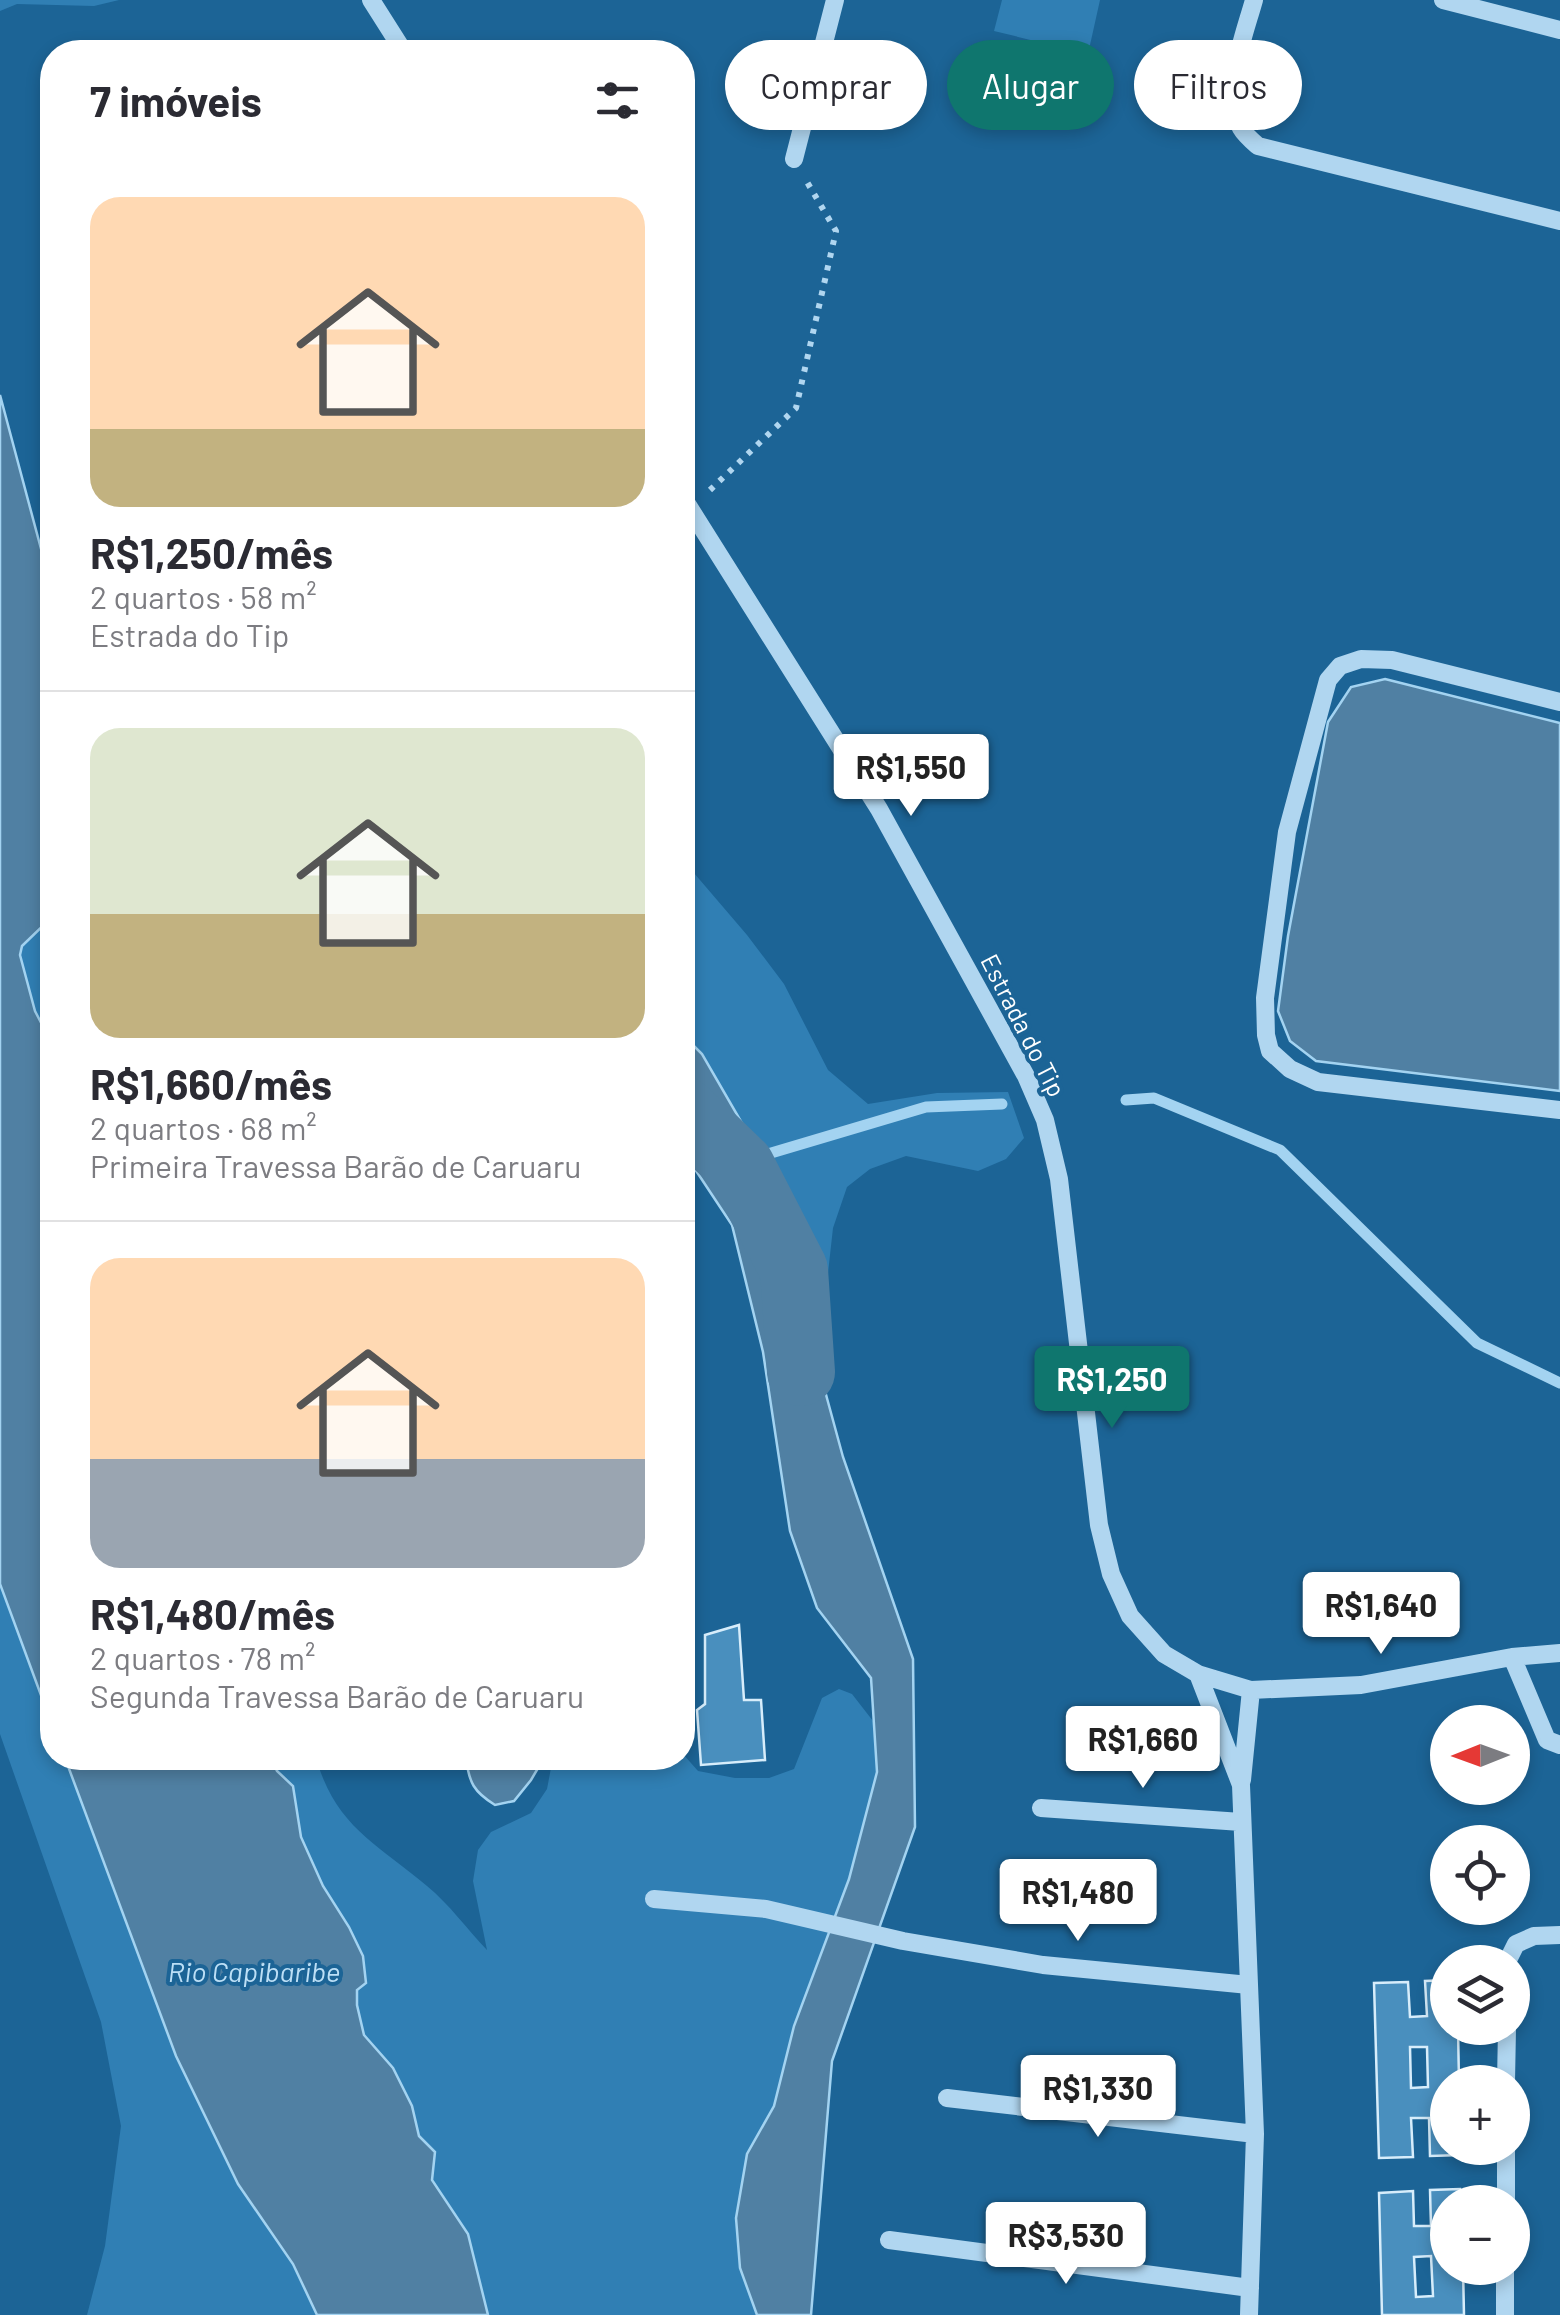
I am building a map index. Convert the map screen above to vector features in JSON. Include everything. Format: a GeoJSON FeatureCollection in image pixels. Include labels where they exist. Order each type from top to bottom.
{"type":"FeatureCollection","features":[{"type":"Feature","properties":{"kind":"street"},"geometry":{"type":"LineString","coordinates":[[371,0],[396,40]]}},
{"type":"Feature","properties":{"kind":"street"},"geometry":{"type":"LineString","coordinates":[[794,159],[835,0]]}},
{"type":"Feature","properties":{"kind":"street"},"geometry":{"type":"LineString","coordinates":[[1254,0],[1232,92],[1235,116],[1243,133],[1258,146],[1560,221]]}},
{"type":"Feature","properties":{"kind":"street"},"geometry":{"type":"LineString","coordinates":[[1442,0],[1560,30]]}},
{"type":"Feature","properties":{"kind":"street","name":"Estrada do Tip"},"geometry":{"type":"LineString","coordinates":[[695,515],[879,808],[1026,1076],[1045,1120],[1059,1179],[1099,1525],[1111,1574],[1130,1616],[1164,1654],[1198,1674],[1251,1690],[1361,1685],[1512,1657],[1560,1653]]}},
{"type":"Feature","properties":{"kind":"street"},"geometry":{"type":"LineString","coordinates":[[1560,702],[1392,660],[1361,659],[1340,666],[1328,680],[1288,832],[1265,998],[1270,1051],[1290,1069],[1318,1082],[1560,1110]]}},
{"type":"Feature","properties":{"kind":"street"},"geometry":{"type":"LineString","coordinates":[[1512,1657],[1547,1740],[1560,1746]]}},
{"type":"Feature","properties":{"kind":"street"},"geometry":{"type":"LineString","coordinates":[[1198,1674],[1241,1785]]}},
{"type":"Feature","properties":{"kind":"street"},"geometry":{"type":"LineString","coordinates":[[1249,2315],[1255,2134],[1241,1785],[1251,1690]]}},
{"type":"Feature","properties":{"kind":"street"},"geometry":{"type":"LineString","coordinates":[[1041,1808],[1241,1822]]}},
{"type":"Feature","properties":{"kind":"street"},"geometry":{"type":"LineString","coordinates":[[654,1898],[766,1909],[903,1941],[1042,1965],[1249,1985]]}},
{"type":"Feature","properties":{"kind":"street"},"geometry":{"type":"LineString","coordinates":[[1516,1945],[1534,1936],[1560,1934]]}},
{"type":"Feature","properties":{"kind":"street"},"geometry":{"type":"LineString","coordinates":[[947,2098],[1255,2134]]}},
{"type":"Feature","properties":{"kind":"street"},"geometry":{"type":"LineString","coordinates":[[888,2240],[1250,2288]]}},
{"type":"Feature","properties":{"kind":"street"},"geometry":{"type":"LineString","coordinates":[[1505,2315],[1506,2285]]}},
{"type":"Feature","properties":{"kind":"path"},"geometry":{"type":"LineString","coordinates":[[695,495],[796,408],[836,231],[794,159]]}},
{"type":"Feature","properties":{"kind":"shaded area"},"geometry":{"type":"Polygon","coordinates":[[[0,0],[119,0],[94,6],[17,4],[0,11],[0,0]]]}},
{"type":"Feature","properties":{"kind":"shaded area"},"geometry":{"type":"Polygon","coordinates":[[[1002,0],[1100,0],[1091,40],[1031,40],[994,31],[1002,0]]]}},
{"type":"Feature","properties":{"kind":"shaded area"},"geometry":{"type":"Polygon","coordinates":[[[695,874],[784,984],[828,1070],[868,1104],[937,1093],[1008,1092],[1024,1138],[1006,1159],[978,1171],[906,1156],[870,1169],[847,1187],[833,1228],[821,1379],[761,1156],[695,1047],[695,874]]]}},
{"type":"Feature","properties":{"kind":"shaded area"},"geometry":{"type":"Polygon","coordinates":[[[40,929],[40,1021],[20,956],[22,946],[40,929]]]}},
{"type":"Feature","properties":{"kind":"shaded area"},"geometry":{"type":"Polygon","coordinates":[[[0,1584],[40,1692],[40,1770],[69,1770],[176,2056],[238,2184],[293,2264],[317,2315],[87,2315],[105,2246],[121,2126],[101,2022],[0,1734],[0,1584]]]}},
{"type":"Feature","properties":{"kind":"shaded area"},"geometry":{"type":"Polygon","coordinates":[[[839,1689],[852,1694],[873,1721],[877,1772],[849,1879],[794,2026],[774,2106],[747,2154],[736,2218],[740,2268],[757,2315],[488,2315],[468,2234],[432,2180],[435,2152],[418,2136],[412,2106],[364,2035],[357,1990],[323,1886],[301,1837],[293,1786],[277,1770],[320,1770],[346,1817],[435,1893],[487,1950],[473,1881],[478,1850],[491,1832],[531,1813],[547,1789],[551,1770],[695,1768],[735,1778],[769,1778],[794,1769],[822,1698],[839,1689]]]}},
{"type":"Feature","properties":{"kind":"water"},"geometry":{"type":"Polygon","coordinates":[[[0,395],[40,545],[40,929],[22,946],[20,955],[40,1021],[40,1692],[0,1584],[0,395]]]}},
{"type":"Feature","properties":{"kind":"water"},"geometry":{"type":"Polygon","coordinates":[[[1385,679],[1560,723],[1560,1091],[1316,1061],[1290,1041],[1278,1011],[1328,722],[1351,687],[1385,679]]]}},
{"type":"Feature","properties":{"kind":"water"},"geometry":{"type":"Polygon","coordinates":[[[695,1047],[761,1156],[843,1457],[913,1659],[915,1827],[832,2061],[811,2315],[757,2315],[740,2268],[736,2218],[747,2154],[774,2106],[794,2026],[849,1879],[877,1772],[871,1678],[817,1608],[790,1531],[763,1352],[732,1225],[695,1169],[695,1047]]]}},
{"type":"Feature","properties":{"kind":"water","name":"Rio Capibaribe"},"geometry":{"type":"Polygon","coordinates":[[[69,1770],[277,1770],[293,1786],[301,1837],[323,1886],[363,1956],[366,1983],[357,1990],[357,2005],[364,2035],[393,2068],[412,2106],[419,2136],[435,2152],[432,2180],[468,2234],[488,2315],[317,2315],[293,2264],[238,2184],[176,2056],[69,1770]]]}},
{"type":"Feature","properties":{"kind":"water"},"geometry":{"type":"Polygon","coordinates":[[[468,1770],[537,1770],[514,1801],[495,1805],[482,1796],[468,1770]]]}},
{"type":"Feature","properties":{"kind":"building"},"geometry":{"type":"Polygon","coordinates":[[[739,1625],[744,1700],[761,1700],[765,1760],[701,1765],[697,1710],[705,1704],[705,1635],[739,1625]]]}},
{"type":"Feature","properties":{"kind":"building"},"geometry":{"type":"Polygon","coordinates":[[[1425,1981],[1430,1981],[1430,2045],[1458,2045],[1459,2065],[1430,2065],[1430,2156],[1429,2118],[1411,2118],[1413,2157],[1379,2158],[1374,1983],[1408,1982],[1410,2017],[1427,2016],[1425,1981]],[[1410,2047],[1411,2088],[1428,2087],[1427,2047],[1410,2047]]]}},
{"type":"Feature","properties":{"kind":"building"},"geometry":{"type":"Polygon","coordinates":[[[1413,2191],[1414,2226],[1430,2226],[1430,2256],[1414,2257],[1416,2297],[1433,2296],[1432,2285],[1463,2285],[1464,2315],[1382,2315],[1379,2193],[1413,2191]]]}},
{"type":"Feature","properties":{"kind":"waterway"},"geometry":{"type":"LineString","coordinates":[[1126,1100],[1154,1098],[1280,1150],[1477,1343],[1560,1383]]}},
{"type":"Feature","properties":{"kind":"waterway"},"geometry":{"type":"LineString","coordinates":[[749,1162],[926,1107],[1002,1104]]}},
{"type":"Feature","properties":{"kind":"waterway"},"geometry":{"type":"LineString","coordinates":[[695,1123],[741,1167],[794,1270],[801,1372]]}}]}
